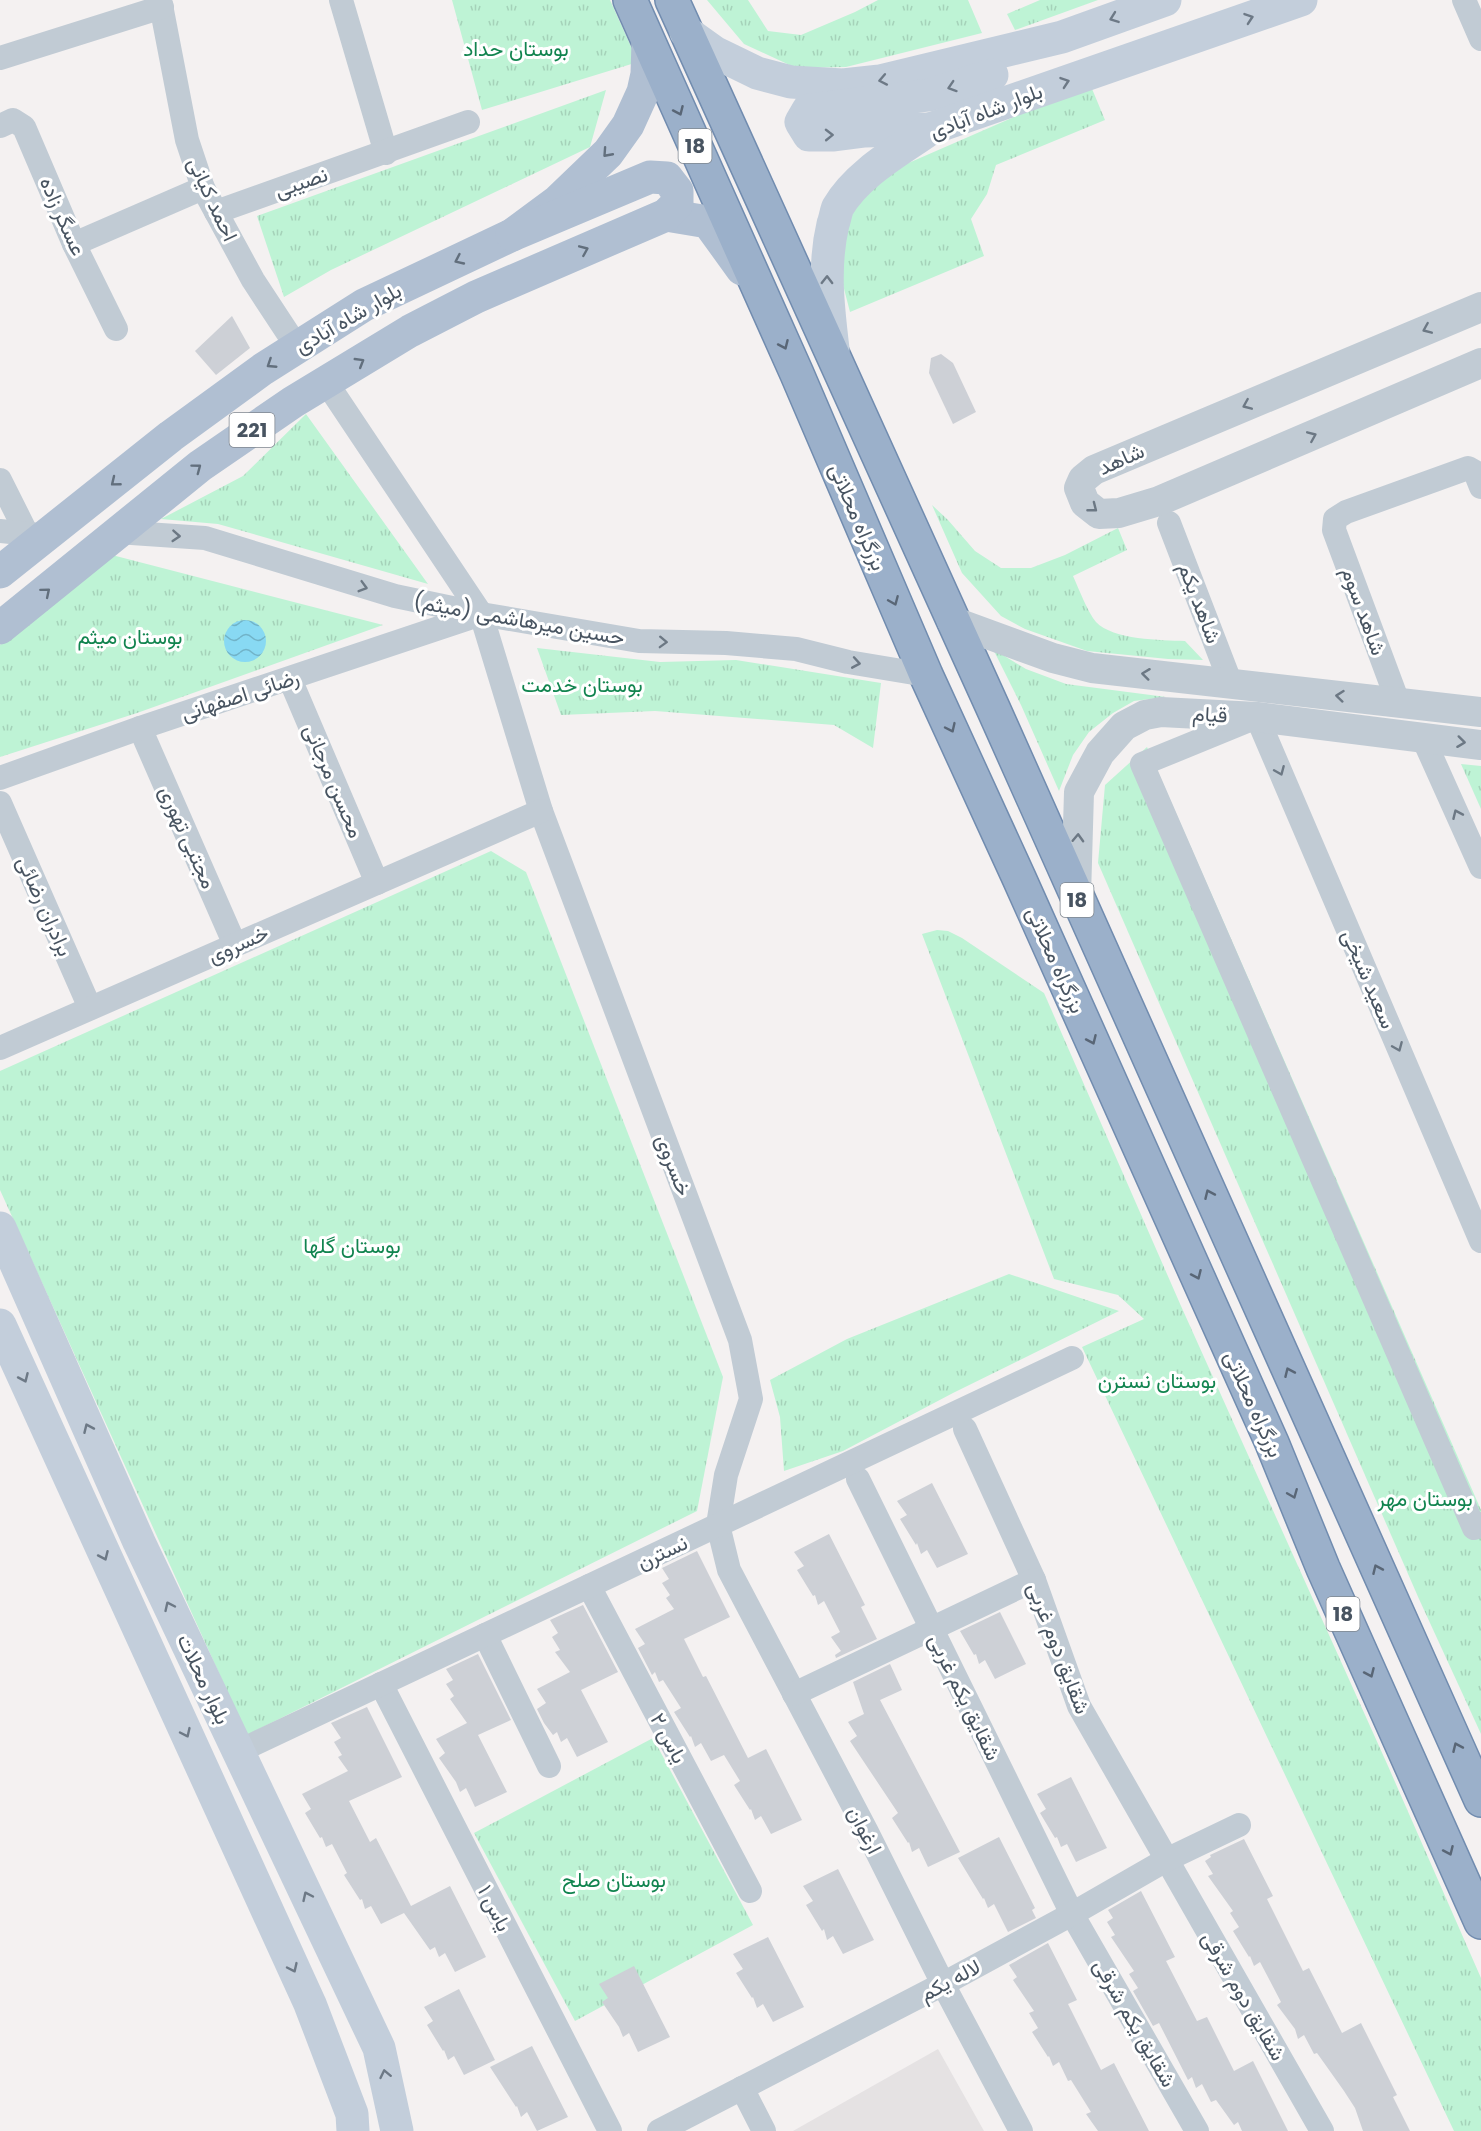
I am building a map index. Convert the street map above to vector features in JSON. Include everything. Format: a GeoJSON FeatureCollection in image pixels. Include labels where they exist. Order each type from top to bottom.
{"type":"FeatureCollection","features":[{"type":"Feature","properties":{"kind":"highway","name":"بزرگراه محلاتی"},"geometry":{"type":"LineString","coordinates":[[630,0],[926,675],[1211,1305],[1272,1443],[1323,1568],[1481,1922]]}},
{"type":"Feature","properties":{"kind":"highway","name":"بزرگراه محلاتی"},"geometry":{"type":"LineString","coordinates":[[672,0],[1481,1800]]}},
{"type":"Feature","properties":{"kind":"highway"},"geometry":{"type":"LineString","coordinates":[[1211,1305],[1232,1323],[1245,1320],[1253,1292]]}},
{"type":"Feature","properties":{"kind":"highway"},"geometry":{"type":"LineString","coordinates":[[1272,1443],[1278,1419],[1291,1413],[1313,1426]]}},
{"type":"Feature","properties":{"kind":"main road"},"geometry":{"type":"LineString","coordinates":[[686,32],[714,52],[757,73],[790,82],[843,85],[880,81],[1062,37],[1165,0]]}},
{"type":"Feature","properties":{"kind":"main road","name":"بلوار شاه آبادی"},"geometry":{"type":"LineString","coordinates":[[834,359],[827,293],[828,247],[838,208],[859,182],[930,129],[1301,0]]}},
{"type":"Feature","properties":{"kind":"main road"},"geometry":{"type":"LineString","coordinates":[[930,129],[809,135],[801,122],[808,110],[929,95],[993,75],[1062,37]]}},
{"type":"Feature","properties":{"kind":"main road","name":"بلوار شاه آبادی"},"geometry":{"type":"LineString","coordinates":[[0,572],[38,535],[263,369],[364,304],[512,235],[558,201],[596,165],[619,139],[644,92],[648,42]]}},
{"type":"Feature","properties":{"kind":"main road","name":"221"},"geometry":{"type":"LineString","coordinates":[[512,235],[650,177],[667,178],[677,191],[677,204],[666,215]]}},
{"type":"Feature","properties":{"kind":"main road","name":"بلوار شاه آبادی"},"geometry":{"type":"LineString","coordinates":[[0,628],[200,466],[326,382],[410,331],[476,297],[666,215]]}},
{"type":"Feature","properties":{"kind":"main road"},"geometry":{"type":"LineString","coordinates":[[666,215],[708,222],[760,292]]}},
{"type":"Feature","properties":{"kind":"main road","name":"بلوار محلات"},"geometry":{"type":"LineString","coordinates":[[0,1228],[139,1542],[379,2048],[397,2131]]}},
{"type":"Feature","properties":{"kind":"main road","name":"بلوار محلات"},"geometry":{"type":"LineString","coordinates":[[0,1325],[310,2004],[352,2114],[353,2131]]}},
{"type":"Feature","properties":{"kind":"street"},"geometry":{"type":"LineString","coordinates":[[341,0],[386,153]]}},
{"type":"Feature","properties":{"kind":"street"},"geometry":{"type":"LineString","coordinates":[[1464,0],[1481,39]]}},
{"type":"Feature","properties":{"kind":"street"},"geometry":{"type":"LineString","coordinates":[[0,58],[161,4]]}},
{"type":"Feature","properties":{"kind":"street","name":"احمد کیانی"},"geometry":{"type":"LineString","coordinates":[[161,4],[187,140],[203,188],[254,280],[297,347]]}},
{"type":"Feature","properties":{"kind":"street","name":"عسگر زاده"},"geometry":{"type":"LineString","coordinates":[[0,126],[13,120],[24,127],[74,244],[116,329]]}},
{"type":"Feature","properties":{"kind":"street","name":"نصیبی"},"geometry":{"type":"LineString","coordinates":[[216,212],[468,122]]}},
{"type":"Feature","properties":{"kind":"street"},"geometry":{"type":"LineString","coordinates":[[74,244],[203,188]]}},
{"type":"Feature","properties":{"kind":"street","name":"شاهد"},"geometry":{"type":"LineString","coordinates":[[1481,307],[1094,470],[1083,479],[1079,488],[1085,503],[1099,514],[1119,513],[1159,501],[1481,363]]}},
{"type":"Feature","properties":{"kind":"street","name":"خسروی"},"geometry":{"type":"LineString","coordinates":[[326,382],[480,614],[541,811],[740,1340],[751,1399],[726,1475],[718,1525]]}},
{"type":"Feature","properties":{"kind":"street","name":"شاهد سوم"},"geometry":{"type":"LineString","coordinates":[[1398,702],[1334,530],[1335,519],[1346,512],[1475,477]]}},
{"type":"Feature","properties":{"kind":"street"},"geometry":{"type":"LineString","coordinates":[[0,480],[38,535]]}},
{"type":"Feature","properties":{"kind":"street","name":"شاهد یکم"},"geometry":{"type":"LineString","coordinates":[[1169,522],[1219,682]]}},
{"type":"Feature","properties":{"kind":"street"},"geometry":{"type":"LineString","coordinates":[[0,531],[38,535]]}},
{"type":"Feature","properties":{"kind":"street","name":"حسین میرهاشمی (میثم)"},"geometry":{"type":"LineString","coordinates":[[117,532],[205,538],[395,596],[480,614],[639,641],[726,643],[796,649],[848,662],[926,675]]}},
{"type":"Feature","properties":{"kind":"street","name":"رضائی اصفهانی"},"geometry":{"type":"LineString","coordinates":[[0,778],[140,728],[480,614]]}},
{"type":"Feature","properties":{"kind":"street","name":"قیام"},"geometry":{"type":"LineString","coordinates":[[952,621],[1053,658],[1092,668],[1481,712]]}},
{"type":"Feature","properties":{"kind":"street","name":"محسن مرجانی"},"geometry":{"type":"LineString","coordinates":[[290,679],[377,883]]}},
{"type":"Feature","properties":{"kind":"street"},"geometry":{"type":"LineString","coordinates":[[1203,714],[1199,698],[1200,690],[1219,682]]}},
{"type":"Feature","properties":{"kind":"street","name":"قیام"},"geometry":{"type":"LineString","coordinates":[[1076,896],[1079,792],[1100,753],[1124,726],[1145,715],[1161,712],[1257,717],[1481,745]]}},
{"type":"Feature","properties":{"kind":"street"},"geometry":{"type":"LineString","coordinates":[[1257,717],[1142,764],[1479,1532]]}},
{"type":"Feature","properties":{"kind":"street","name":"سعید شیخی"},"geometry":{"type":"LineString","coordinates":[[1257,717],[1481,1241]]}},
{"type":"Feature","properties":{"kind":"street","name":"مجتبی تهوری"},"geometry":{"type":"LineString","coordinates":[[140,728],[235,945]]}},
{"type":"Feature","properties":{"kind":"street"},"geometry":{"type":"LineString","coordinates":[[1423,738],[1481,867]]}},
{"type":"Feature","properties":{"kind":"street","name":"برادران رضائی"},"geometry":{"type":"LineString","coordinates":[[0,803],[90,1008]]}},
{"type":"Feature","properties":{"kind":"street","name":"خسروی"},"geometry":{"type":"LineString","coordinates":[[0,1048],[541,811]]}},
{"type":"Feature","properties":{"kind":"street","name":"نسترن"},"geometry":{"type":"LineString","coordinates":[[252,1745],[1072,1358]]}},
{"type":"Feature","properties":{"kind":"street","name":"شقایق دوم غربی"},"geometry":{"type":"LineString","coordinates":[[965,1429],[1034,1580],[1079,1706],[1166,1860]]}},
{"type":"Feature","properties":{"kind":"street","name":"شقایق یکم غربی"},"geometry":{"type":"LineString","coordinates":[[858,1479],[1072,1914]]}},
{"type":"Feature","properties":{"kind":"street","name":"ارغوان"},"geometry":{"type":"LineString","coordinates":[[718,1525],[729,1570],[1021,2131]]}},
{"type":"Feature","properties":{"kind":"street"},"geometry":{"type":"LineString","coordinates":[[794,1694],[1034,1580]]}},
{"type":"Feature","properties":{"kind":"street","name":"یاس ۲"},"geometry":{"type":"LineString","coordinates":[[589,1586],[750,1891]]}},
{"type":"Feature","properties":{"kind":"street"},"geometry":{"type":"LineString","coordinates":[[485,1635],[549,1766]]}},
{"type":"Feature","properties":{"kind":"street","name":"یاس ۱"},"geometry":{"type":"LineString","coordinates":[[381,1684],[610,2131]]}},
{"type":"Feature","properties":{"kind":"street","name":"لاله یکم"},"geometry":{"type":"LineString","coordinates":[[658,2131],[700,2122],[742,2088],[943,1984],[1166,1860],[1239,1825]]}},
{"type":"Feature","properties":{"kind":"street","name":"شقایق دوم شرقی"},"geometry":{"type":"LineString","coordinates":[[1166,1860],[1322,2131]]}},
{"type":"Feature","properties":{"kind":"street","name":"شقایق یکم شرقی"},"geometry":{"type":"LineString","coordinates":[[1072,1914],[1197,2131]]}},
{"type":"Feature","properties":{"kind":"street"},"geometry":{"type":"LineString","coordinates":[[742,2088],[764,2131]]}},
{"type":"Feature","properties":{"kind":"shaded area"},"geometry":{"type":"Polygon","coordinates":[[[938,2049],[984,2131],[793,2131],[938,2049]]]}},
{"type":"Feature","properties":{"kind":"green space","name":"بوستان حداد"},"geometry":{"type":"Polygon","coordinates":[[[452,0],[610,0],[638,62],[482,110],[452,0]]]}},
{"type":"Feature","properties":{"kind":"green space"},"geometry":{"type":"Polygon","coordinates":[[[707,0],[748,0],[768,31],[801,35],[878,0],[968,0],[982,33],[846,67],[796,68],[744,44],[707,0]]]}},
{"type":"Feature","properties":{"kind":"green space"},"geometry":{"type":"Polygon","coordinates":[[[1040,0],[1098,0],[1015,30],[1007,14],[1040,0]]]}},
{"type":"Feature","properties":{"kind":"green space"},"geometry":{"type":"Polygon","coordinates":[[[1090,84],[1105,120],[996,165],[987,194],[971,219],[984,256],[850,312],[842,281],[844,229],[861,192],[897,168],[1090,84]]]}},
{"type":"Feature","properties":{"kind":"green space"},"geometry":{"type":"Polygon","coordinates":[[[606,90],[590,147],[331,270],[284,297],[257,216],[606,90]]]}},
{"type":"Feature","properties":{"kind":"green space"},"geometry":{"type":"Polygon","coordinates":[[[306,414],[428,584],[218,524],[161,519],[243,476],[306,414]]]}},
{"type":"Feature","properties":{"kind":"green space"},"geometry":{"type":"Polygon","coordinates":[[[932,505],[975,551],[1001,568],[1031,568],[1065,555],[1118,528],[1127,550],[1073,576],[1096,622],[1104,628],[1125,636],[1185,641],[1203,660],[1087,651],[1025,629],[1001,616],[962,573],[932,505]]]}},
{"type":"Feature","properties":{"kind":"green space","name":"بوستان میثم"},"geometry":{"type":"Polygon","coordinates":[[[112,555],[383,625],[137,713],[0,757],[0,645],[112,555]]]}},
{"type":"Feature","properties":{"kind":"green space","name":"بوستان خدمت"},"geometry":{"type":"Polygon","coordinates":[[[537,648],[660,662],[736,660],[881,683],[873,748],[834,725],[655,711],[561,715],[537,648]]]}},
{"type":"Feature","properties":{"kind":"green space"},"geometry":{"type":"Polygon","coordinates":[[[993,649],[1026,669],[1066,684],[1166,697],[1134,701],[1113,713],[1089,732],[1073,755],[1059,791],[993,649]]]}},
{"type":"Feature","properties":{"kind":"green space","name":"بوستان مهر"},"geometry":{"type":"Polygon","coordinates":[[[1147,747],[1481,1510],[1481,1734],[1419,1599],[1098,863],[1105,785],[1147,747]]]}},
{"type":"Feature","properties":{"kind":"green space"},"geometry":{"type":"Polygon","coordinates":[[[1461,764],[1481,766],[1481,809],[1461,764]]]}},
{"type":"Feature","properties":{"kind":"green space","name":"بوستان گلها"},"geometry":{"type":"Polygon","coordinates":[[[491,851],[526,872],[723,1377],[697,1511],[247,1735],[0,1190],[0,1071],[491,851]]]}},
{"type":"Feature","properties":{"kind":"green space","name":"بوستان نسترن"},"geometry":{"type":"Polygon","coordinates":[[[937,930],[948,931],[962,938],[1044,993],[1481,1978],[1481,2131],[1454,2131],[1082,1347],[1144,1319],[1118,1295],[1054,1279],[922,934],[937,930]]]}},
{"type":"Feature","properties":{"kind":"green space"},"geometry":{"type":"Polygon","coordinates":[[[1009,1274],[1119,1311],[953,1393],[843,1451],[784,1471],[780,1417],[770,1380],[847,1339],[1009,1274]]]}},
{"type":"Feature","properties":{"kind":"green space","name":"بوستان صلح"},"geometry":{"type":"Polygon","coordinates":[[[653,1738],[753,1925],[575,2021],[474,1833],[653,1738]]]}},
{"type":"Feature","properties":{"kind":"water"},"geometry":{"type":"Polygon","coordinates":[[[245,620],[260,626],[266,641],[260,656],[245,662],[230,656],[224,641],[230,626],[245,620]]]}},
{"type":"Feature","properties":{"kind":"building"},"geometry":{"type":"Polygon","coordinates":[[[232,316],[250,348],[216,375],[195,351],[232,316]]]}},
{"type":"Feature","properties":{"kind":"building"},"geometry":{"type":"Polygon","coordinates":[[[941,354],[953,363],[976,412],[953,424],[929,373],[931,358],[941,354]]]}},
{"type":"Feature","properties":{"kind":"building"},"geometry":{"type":"Polygon","coordinates":[[[932,1483],[968,1554],[937,1568],[927,1550],[921,1554],[917,1543],[916,1545],[900,1519],[907,1515],[897,1501],[932,1483]]]}},
{"type":"Feature","properties":{"kind":"building"},"geometry":{"type":"Polygon","coordinates":[[[829,1534],[865,1605],[861,1607],[877,1639],[836,1658],[835,1655],[841,1651],[831,1637],[840,1632],[824,1601],[818,1605],[815,1595],[813,1596],[797,1570],[804,1566],[794,1552],[829,1534]]]}},
{"type":"Feature","properties":{"kind":"building"},"geometry":{"type":"Polygon","coordinates":[[[697,1551],[730,1617],[684,1639],[703,1677],[706,1676],[748,1758],[766,1749],[802,1820],[771,1834],[761,1816],[755,1820],[751,1809],[734,1785],[740,1781],[724,1755],[711,1761],[701,1743],[695,1747],[691,1736],[674,1712],[681,1708],[663,1680],[659,1682],[655,1672],[652,1675],[638,1648],[645,1644],[635,1629],[674,1609],[666,1598],[670,1595],[662,1583],[669,1579],[662,1568],[697,1551]]]}},
{"type":"Feature","properties":{"kind":"building"},"geometry":{"type":"Polygon","coordinates":[[[583,1605],[618,1672],[581,1690],[608,1742],[577,1757],[567,1738],[561,1742],[557,1732],[553,1735],[544,1723],[537,1709],[546,1703],[537,1689],[570,1672],[555,1652],[560,1650],[552,1637],[558,1633],[550,1620],[583,1605]]]}},
{"type":"Feature","properties":{"kind":"building"},"geometry":{"type":"Polygon","coordinates":[[[1000,1612],[1026,1664],[995,1679],[985,1660],[979,1664],[976,1654],[974,1655],[960,1631],[1000,1612]]]}},
{"type":"Feature","properties":{"kind":"building"},"geometry":{"type":"Polygon","coordinates":[[[478,1654],[511,1720],[478,1735],[507,1792],[475,1807],[466,1788],[460,1792],[456,1782],[439,1758],[445,1753],[436,1739],[467,1723],[450,1699],[454,1696],[446,1684],[453,1680],[446,1669],[478,1654]]]}},
{"type":"Feature","properties":{"kind":"building"},"geometry":{"type":"Polygon","coordinates":[[[890,1664],[902,1690],[880,1700],[960,1852],[928,1867],[919,1848],[912,1852],[909,1842],[892,1818],[898,1813],[850,1741],[857,1736],[848,1722],[864,1714],[853,1682],[890,1664]]]}},
{"type":"Feature","properties":{"kind":"building"},"geometry":{"type":"Polygon","coordinates":[[[367,1707],[402,1777],[349,1801],[370,1842],[376,1838],[411,1906],[450,1886],[486,1957],[455,1972],[445,1953],[439,1957],[435,1947],[430,1950],[404,1913],[381,1924],[371,1906],[365,1909],[362,1899],[360,1900],[344,1875],[347,1873],[332,1844],[326,1847],[322,1837],[320,1838],[305,1813],[311,1809],[302,1794],[348,1771],[338,1757],[342,1755],[334,1742],[341,1738],[331,1723],[367,1707]]]}},
{"type":"Feature","properties":{"kind":"building"},"geometry":{"type":"Polygon","coordinates":[[[1071,1777],[1107,1848],[1076,1862],[1067,1844],[1061,1847],[1057,1837],[1055,1838],[1040,1813],[1046,1809],[1037,1794],[1071,1777]]]}},
{"type":"Feature","properties":{"kind":"building"},"geometry":{"type":"Polygon","coordinates":[[[999,1837],[1035,1908],[1032,1910],[1036,1918],[1008,1932],[994,1904],[988,1908],[958,1858],[999,1837]]]}},
{"type":"Feature","properties":{"kind":"building"},"geometry":{"type":"Polygon","coordinates":[[[1244,1839],[1273,1896],[1267,1899],[1303,1971],[1309,1968],[1342,2033],[1361,2023],[1397,2095],[1393,2097],[1410,2131],[1363,2131],[1355,2108],[1344,2091],[1317,2053],[1314,2054],[1304,2035],[1298,2039],[1295,2029],[1277,2005],[1281,2002],[1260,1962],[1254,1966],[1233,1931],[1239,1927],[1230,1913],[1233,1911],[1208,1876],[1213,1874],[1205,1861],[1211,1857],[1210,1855],[1244,1839]]]}},
{"type":"Feature","properties":{"kind":"building"},"geometry":{"type":"Polygon","coordinates":[[[838,1869],[874,1940],[843,1954],[833,1936],[827,1940],[824,1929],[822,1931],[806,1905],[813,1901],[803,1886],[838,1869]]]}},
{"type":"Feature","properties":{"kind":"building"},"geometry":{"type":"Polygon","coordinates":[[[1141,1891],[1175,1957],[1166,1961],[1197,2021],[1207,2017],[1234,2071],[1253,2061],[1288,2131],[1242,2131],[1238,2122],[1234,2125],[1216,2100],[1211,2102],[1202,2084],[1196,2088],[1192,2077],[1188,2080],[1159,2023],[1153,2026],[1133,1991],[1138,1988],[1129,1974],[1134,1971],[1111,1937],[1115,1935],[1107,1922],[1113,1918],[1108,1910],[1141,1891]]]}},
{"type":"Feature","properties":{"kind":"building"},"geometry":{"type":"Polygon","coordinates":[[[768,1937],[804,2007],[773,2022],[763,2004],[757,2008],[753,1997],[736,1973],[743,1969],[733,1954],[768,1937]]]}},
{"type":"Feature","properties":{"kind":"building"},"geometry":{"type":"Polygon","coordinates":[[[1048,1943],[1077,2000],[1068,2004],[1101,2070],[1114,2063],[1149,2131],[1098,2131],[1086,2114],[1091,2112],[1071,2080],[1068,2081],[1059,2062],[1053,2066],[1049,2056],[1032,2032],[1038,2028],[1029,2013],[1034,2011],[1013,1980],[1017,1977],[1009,1965],[1048,1943]]]}},
{"type":"Feature","properties":{"kind":"building"},"geometry":{"type":"Polygon","coordinates":[[[634,1966],[670,2037],[638,2052],[629,2033],[623,2037],[602,2002],[608,1998],[599,1984],[634,1966]]]}},
{"type":"Feature","properties":{"kind":"building"},"geometry":{"type":"Polygon","coordinates":[[[459,1989],[495,2060],[464,2075],[454,2056],[448,2060],[427,2025],[433,2021],[424,2007],[459,1989]]]}},
{"type":"Feature","properties":{"kind":"building"},"geometry":{"type":"Polygon","coordinates":[[[532,2046],[568,2117],[537,2131],[527,2112],[521,2117],[517,2106],[490,2067],[532,2046]]]}}]}
